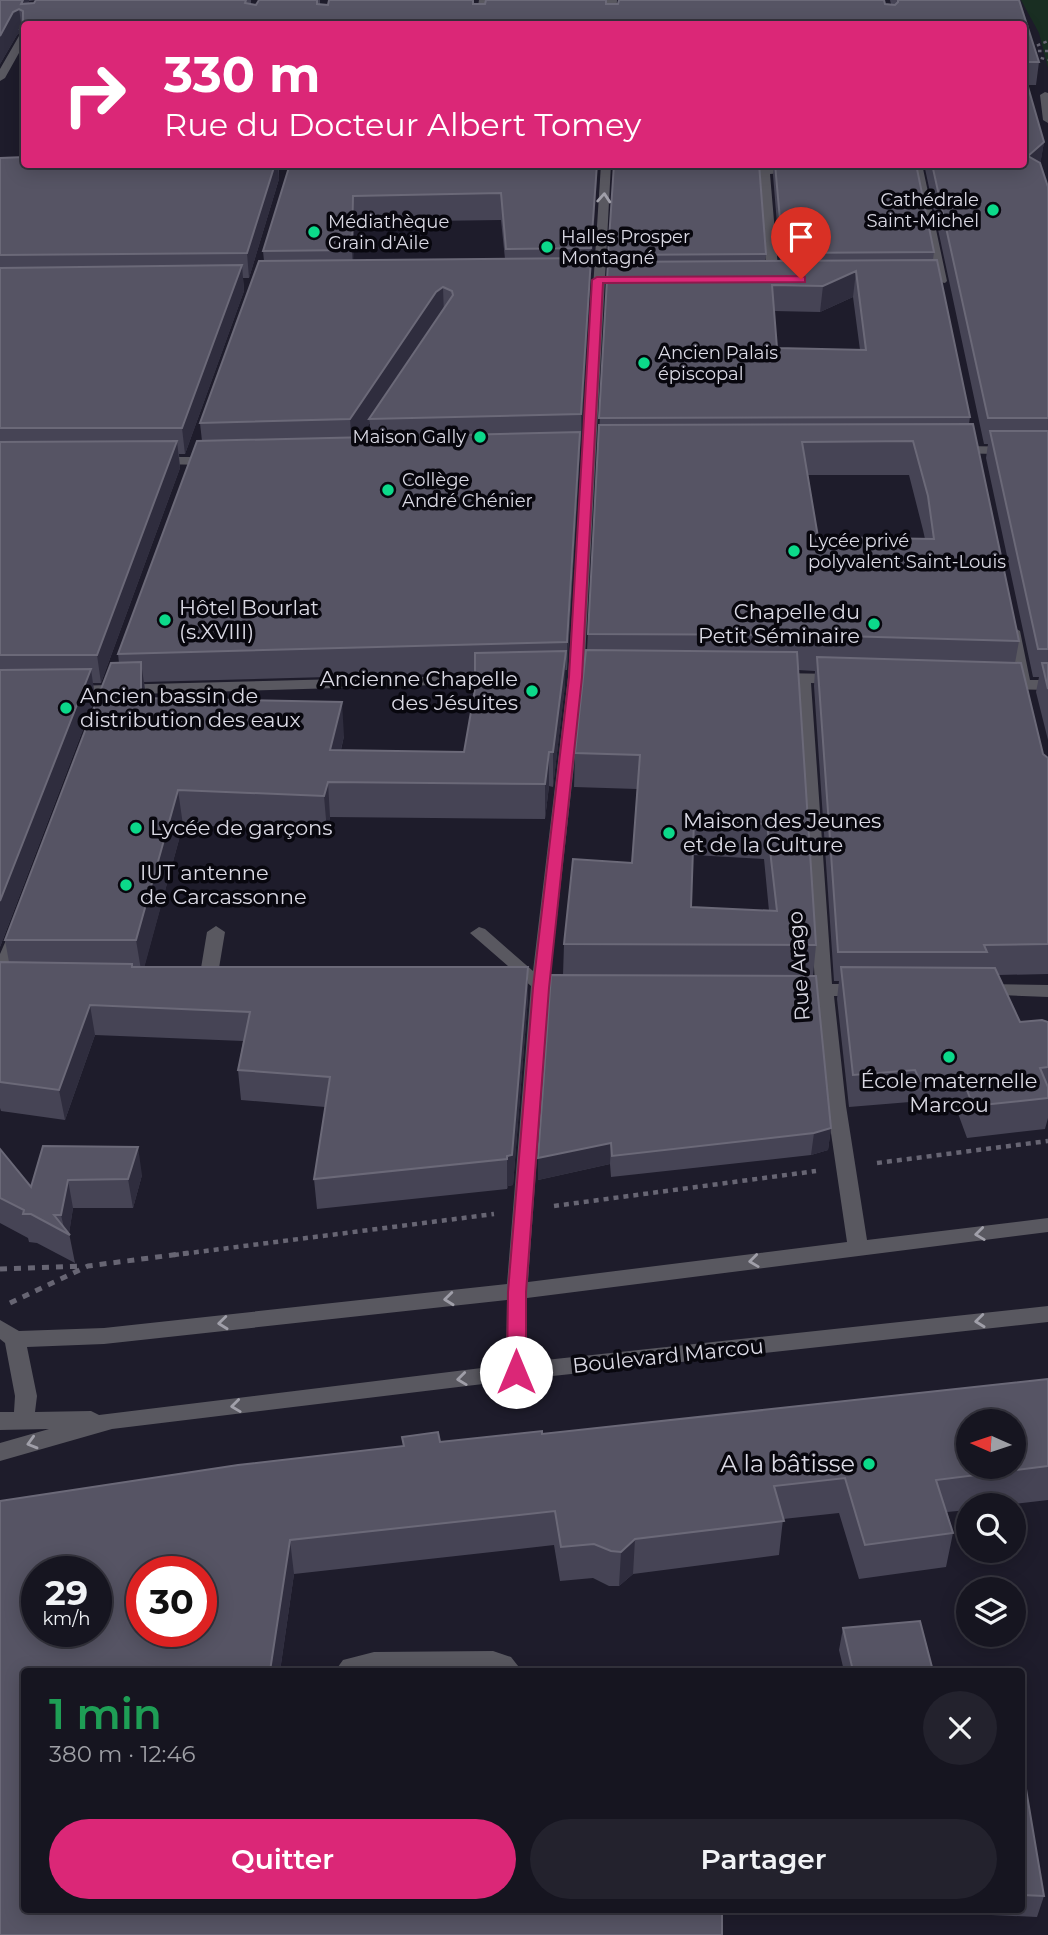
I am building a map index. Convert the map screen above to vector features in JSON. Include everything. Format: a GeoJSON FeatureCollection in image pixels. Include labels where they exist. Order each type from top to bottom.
{"type":"FeatureCollection","features":[{"type":"Feature","properties":{"kind":"street"},"geometry":{"type":"LineString","coordinates":[[480,21],[484,0]]}},
{"type":"Feature","properties":{"kind":"street"},"geometry":{"type":"LineString","coordinates":[[612,0],[612,21]]}},
{"type":"Feature","properties":{"kind":"street"},"geometry":{"type":"LineString","coordinates":[[0,78],[5,61],[21,40]]}},
{"type":"Feature","properties":{"kind":"street"},"geometry":{"type":"LineString","coordinates":[[1045,95],[1048,120]]}},
{"type":"Feature","properties":{"kind":"street"},"geometry":{"type":"LineString","coordinates":[[913,168],[937,283]]}},
{"type":"Feature","properties":{"kind":"street"},"geometry":{"type":"LineString","coordinates":[[516,1372],[517,1292],[576,678],[597,280],[606,170]]}},
{"type":"Feature","properties":{"kind":"street"},"geometry":{"type":"LineString","coordinates":[[764,170],[773,279]]}},
{"type":"Feature","properties":{"kind":"street"},"geometry":{"type":"LineString","coordinates":[[724,171],[802,170]]}},
{"type":"Feature","properties":{"kind":"street"},"geometry":{"type":"LineString","coordinates":[[760,279],[787,279]]}},
{"type":"Feature","properties":{"kind":"street"},"geometry":{"type":"LineString","coordinates":[[948,450],[1048,451]]}},
{"type":"Feature","properties":{"kind":"street"},"geometry":{"type":"LineString","coordinates":[[137,461],[220,460]]}},
{"type":"Feature","properties":{"kind":"street"},"geometry":{"type":"LineString","coordinates":[[1010,619],[1025,690]]}},
{"type":"Feature","properties":{"kind":"street"},"geometry":{"type":"LineString","coordinates":[[763,678],[858,680]]}},
{"type":"Feature","properties":{"kind":"street","name":"Rue Arago"},"geometry":{"type":"LineString","coordinates":[[803,678],[822,989],[841,1159],[858,1248]]}},
{"type":"Feature","properties":{"kind":"street"},"geometry":{"type":"LineString","coordinates":[[55,691],[507,680]]}},
{"type":"Feature","properties":{"kind":"street"},"geometry":{"type":"LineString","coordinates":[[982,683],[1025,690],[1048,685]]}},
{"type":"Feature","properties":{"kind":"street"},"geometry":{"type":"LineString","coordinates":[[5,982],[20,925]]}},
{"type":"Feature","properties":{"kind":"street"},"geometry":{"type":"LineString","coordinates":[[207,986],[216,932]]}},
{"type":"Feature","properties":{"kind":"street"},"geometry":{"type":"LineString","coordinates":[[479,933],[547,988]]}},
{"type":"Feature","properties":{"kind":"street"},"geometry":{"type":"LineString","coordinates":[[513,988],[547,988]]}},
{"type":"Feature","properties":{"kind":"street"},"geometry":{"type":"LineString","coordinates":[[782,989],[875,990]]}},
{"type":"Feature","properties":{"kind":"street"},"geometry":{"type":"LineString","coordinates":[[968,990],[1048,991]]}},
{"type":"Feature","properties":{"kind":"street"},"geometry":{"type":"LineString","coordinates":[[24,1420],[26,1396],[7,1334],[104,1336],[517,1292],[1048,1225]]}},
{"type":"Feature","properties":{"kind":"street","name":"Boulevard Marcou"},"geometry":{"type":"LineString","coordinates":[[0,1452],[112,1420],[516,1372],[1048,1314]]}},
{"type":"Feature","properties":{"kind":"street"},"geometry":{"type":"LineString","coordinates":[[0,1420],[112,1420]]}},
{"type":"Feature","properties":{"kind":"street"},"geometry":{"type":"LineString","coordinates":[[350,1668],[374,1662],[493,1661],[507,1668]]}},
{"type":"Feature","properties":{"kind":"path"},"geometry":{"type":"LineString","coordinates":[[1027,50],[1048,41]]}},
{"type":"Feature","properties":{"kind":"path"},"geometry":{"type":"LineString","coordinates":[[1027,51],[1048,51]]}},
{"type":"Feature","properties":{"kind":"path"},"geometry":{"type":"LineString","coordinates":[[1027,52],[1048,60]]}},
{"type":"Feature","properties":{"kind":"path"},"geometry":{"type":"LineString","coordinates":[[0,1269],[88,1266]]}},
{"type":"Feature","properties":{"kind":"green space"},"geometry":{"type":"Polygon","coordinates":[[[1021,0],[1048,0],[1048,68],[1039,33],[1021,0]]]}},
{"type":"Feature","properties":{"kind":"building"},"geometry":{"type":"Polygon","coordinates":[[[0,0],[23,0],[21,4],[34,3],[36,0],[246,0],[245,3],[256,5],[259,0],[317,0],[317,4],[328,5],[329,0],[473,0],[473,4],[485,4],[486,0],[606,0],[606,4],[618,4],[619,0],[884,0],[885,4],[895,5],[898,0],[1019,0],[1026,21],[23,21],[23,11],[19,9],[13,12],[0,36],[0,0]]]}},
{"type":"Feature","properties":{"kind":"building"},"geometry":{"type":"Polygon","coordinates":[[[1027,25],[1039,62],[1027,62],[1027,25]]]}},
{"type":"Feature","properties":{"kind":"building"},"geometry":{"type":"Polygon","coordinates":[[[1027,83],[1044,142],[1028,156],[1040,163],[1048,187],[1048,418],[988,418],[933,168],[1027,168],[1027,83]]]}},
{"type":"Feature","properties":{"kind":"building"},"geometry":{"type":"Polygon","coordinates":[[[21,157],[21,168],[274,168],[247,253],[0,255],[0,158],[21,157]]]}},
{"type":"Feature","properties":{"kind":"building"},"geometry":{"type":"Polygon","coordinates":[[[289,168],[597,168],[591,248],[506,249],[501,193],[353,196],[352,250],[263,251],[289,168]]]}},
{"type":"Feature","properties":{"kind":"building"},"geometry":{"type":"Polygon","coordinates":[[[614,168],[759,168],[766,254],[608,255],[614,168]]]}},
{"type":"Feature","properties":{"kind":"building"},"geometry":{"type":"Polygon","coordinates":[[[775,168],[917,168],[934,252],[783,253],[775,168]]]}},
{"type":"Feature","properties":{"kind":"building"},"geometry":{"type":"Polygon","coordinates":[[[591,258],[581,414],[369,419],[453,295],[452,291],[443,287],[436,292],[350,419],[200,423],[259,261],[591,258]]]}},
{"type":"Feature","properties":{"kind":"building"},"geometry":{"type":"Polygon","coordinates":[[[937,260],[970,417],[599,418],[608,262],[937,260]],[[856,271],[823,286],[772,285],[777,348],[866,350],[856,271]]]}},
{"type":"Feature","properties":{"kind":"building"},"geometry":{"type":"Polygon","coordinates":[[[242,265],[182,428],[0,428],[0,268],[242,265]]]}},
{"type":"Feature","properties":{"kind":"building","name":"Lycée privé polyvalent Saint-Louis"},"geometry":{"type":"Polygon","coordinates":[[[973,424],[1019,641],[807,635],[588,634],[599,425],[973,424]],[[913,441],[802,442],[818,537],[934,539],[928,496],[913,441]]]}},
{"type":"Feature","properties":{"kind":"building"},"geometry":{"type":"Polygon","coordinates":[[[990,431],[1048,431],[1048,649],[1038,649],[990,431]]]}},
{"type":"Feature","properties":{"kind":"building"},"geometry":{"type":"Polygon","coordinates":[[[580,432],[567,642],[118,654],[197,441],[580,432]]]}},
{"type":"Feature","properties":{"kind":"building"},"geometry":{"type":"Polygon","coordinates":[[[177,441],[97,655],[0,655],[0,442],[177,441]]]}},
{"type":"Feature","properties":{"kind":"building"},"geometry":{"type":"Polygon","coordinates":[[[586,650],[797,652],[816,945],[564,944],[573,859],[632,863],[640,755],[575,753],[586,650]],[[694,820],[691,907],[777,911],[767,824],[694,820]]]}},
{"type":"Feature","properties":{"kind":"building"},"geometry":{"type":"Polygon","coordinates":[[[566,651],[553,752],[549,752],[545,784],[328,782],[324,796],[178,790],[136,940],[5,940],[111,663],[141,662],[141,698],[342,702],[330,750],[464,752],[475,689],[475,653],[566,651]]]}},
{"type":"Feature","properties":{"kind":"building"},"geometry":{"type":"Polygon","coordinates":[[[817,657],[1021,663],[1043,754],[1048,758],[1048,944],[984,945],[987,952],[838,952],[817,657]]]}},
{"type":"Feature","properties":{"kind":"building"},"geometry":{"type":"Polygon","coordinates":[[[1042,663],[1048,663],[1048,689],[1042,663]]]}},
{"type":"Feature","properties":{"kind":"building"},"geometry":{"type":"Polygon","coordinates":[[[91,669],[0,901],[0,670],[91,669]]]}},
{"type":"Feature","properties":{"kind":"building"},"geometry":{"type":"Polygon","coordinates":[[[0,962],[132,964],[132,967],[528,967],[512,1155],[507,1156],[507,1159],[314,1179],[330,1077],[238,1070],[250,1012],[90,1005],[59,1090],[0,1082],[0,962]]]}},
{"type":"Feature","properties":{"kind":"building","name":"École maternelle Marcou"},"geometry":{"type":"Polygon","coordinates":[[[841,967],[995,968],[1020,1022],[1048,1022],[1048,1067],[1040,1068],[1048,1087],[1048,1098],[973,1106],[962,1077],[920,1081],[915,1070],[853,1075],[841,967]]]}},
{"type":"Feature","properties":{"kind":"building"},"geometry":{"type":"Polygon","coordinates":[[[551,975],[816,976],[831,1128],[814,1133],[612,1156],[611,1143],[538,1158],[551,975]]]}},
{"type":"Feature","properties":{"kind":"building"},"geometry":{"type":"Polygon","coordinates":[[[43,1146],[138,1147],[128,1179],[68,1180],[61,1215],[54,1215],[70,1235],[31,1214],[23,1214],[24,1210],[0,1198],[0,1149],[31,1187],[43,1146]]]}},
{"type":"Feature","properties":{"kind":"building"},"geometry":{"type":"Polygon","coordinates":[[[1048,1379],[1048,1466],[1026,1469],[1026,1409],[956,1409],[956,1478],[936,1480],[953,1533],[865,1545],[845,1478],[774,1486],[784,1521],[635,1539],[621,1552],[594,1544],[561,1547],[555,1511],[290,1540],[270,1668],[21,1668],[21,1913],[722,1913],[722,1935],[0,1935],[0,1501],[238,1465],[404,1446],[402,1437],[438,1432],[440,1442],[542,1431],[542,1434],[1048,1379]]]}},
{"type":"Feature","properties":{"kind":"building"},"geometry":{"type":"Polygon","coordinates":[[[920,1621],[932,1668],[852,1668],[843,1628],[920,1621]]]}},
{"type":"Feature","properties":{"kind":"building"},"geometry":{"type":"Polygon","coordinates":[[[1025,1789],[1026,1789],[1044,1896],[1025,1895],[1025,1789]]]}},
{"type":"Feature","properties":{"kind":"place","name":"Cathédrale Saint-Michel"},"geometry":{"type":"Point","coordinates":[993,210]}},
{"type":"Feature","properties":{"kind":"place","name":"Médiathèque Grain d'Aile"},"geometry":{"type":"Point","coordinates":[314,232]}},
{"type":"Feature","properties":{"kind":"place","name":"Halles Prosper Montagné"},"geometry":{"type":"Point","coordinates":[547,247]}},
{"type":"Feature","properties":{"kind":"place","name":"Ancien Palais épiscopal"},"geometry":{"type":"Point","coordinates":[644,363]}},
{"type":"Feature","properties":{"kind":"place","name":"Maison Gally"},"geometry":{"type":"Point","coordinates":[480,437]}},
{"type":"Feature","properties":{"kind":"place","name":"Collège André Chénier"},"geometry":{"type":"Point","coordinates":[388,490]}},
{"type":"Feature","properties":{"kind":"place","name":"Lycée privé polyvalent Saint-Louis"},"geometry":{"type":"Point","coordinates":[794,551]}},
{"type":"Feature","properties":{"kind":"place","name":"Hôtel Bourlat (s.XVIII)"},"geometry":{"type":"Point","coordinates":[165,620]}},
{"type":"Feature","properties":{"kind":"place","name":"Chapelle du Petit Séminaire"},"geometry":{"type":"Point","coordinates":[874,624]}},
{"type":"Feature","properties":{"kind":"place","name":"Ancienne Chapelle des Jésuites"},"geometry":{"type":"Point","coordinates":[532,691]}},
{"type":"Feature","properties":{"kind":"place","name":"Ancien bassin de distribution des eaux"},"geometry":{"type":"Point","coordinates":[66,708]}},
{"type":"Feature","properties":{"kind":"place","name":"Lycée de garçons"},"geometry":{"type":"Point","coordinates":[136,828]}},
{"type":"Feature","properties":{"kind":"place","name":"Maison des Jeunes et de la Culture"},"geometry":{"type":"Point","coordinates":[669,833]}},
{"type":"Feature","properties":{"kind":"place","name":"IUT antenne de Carcassonne"},"geometry":{"type":"Point","coordinates":[126,885]}},
{"type":"Feature","properties":{"kind":"place","name":"École maternelle Marcou"},"geometry":{"type":"Point","coordinates":[949,1057]}},
{"type":"Feature","properties":{"kind":"place","name":"A la bâtisse"},"geometry":{"type":"Point","coordinates":[869,1464]}},
{"type":"Feature","properties":{"kind":"route"},"geometry":{"type":"LineString","coordinates":[[516,1372],[517,1292],[541,988],[576,677],[597,280],[801,279]]}}]}
